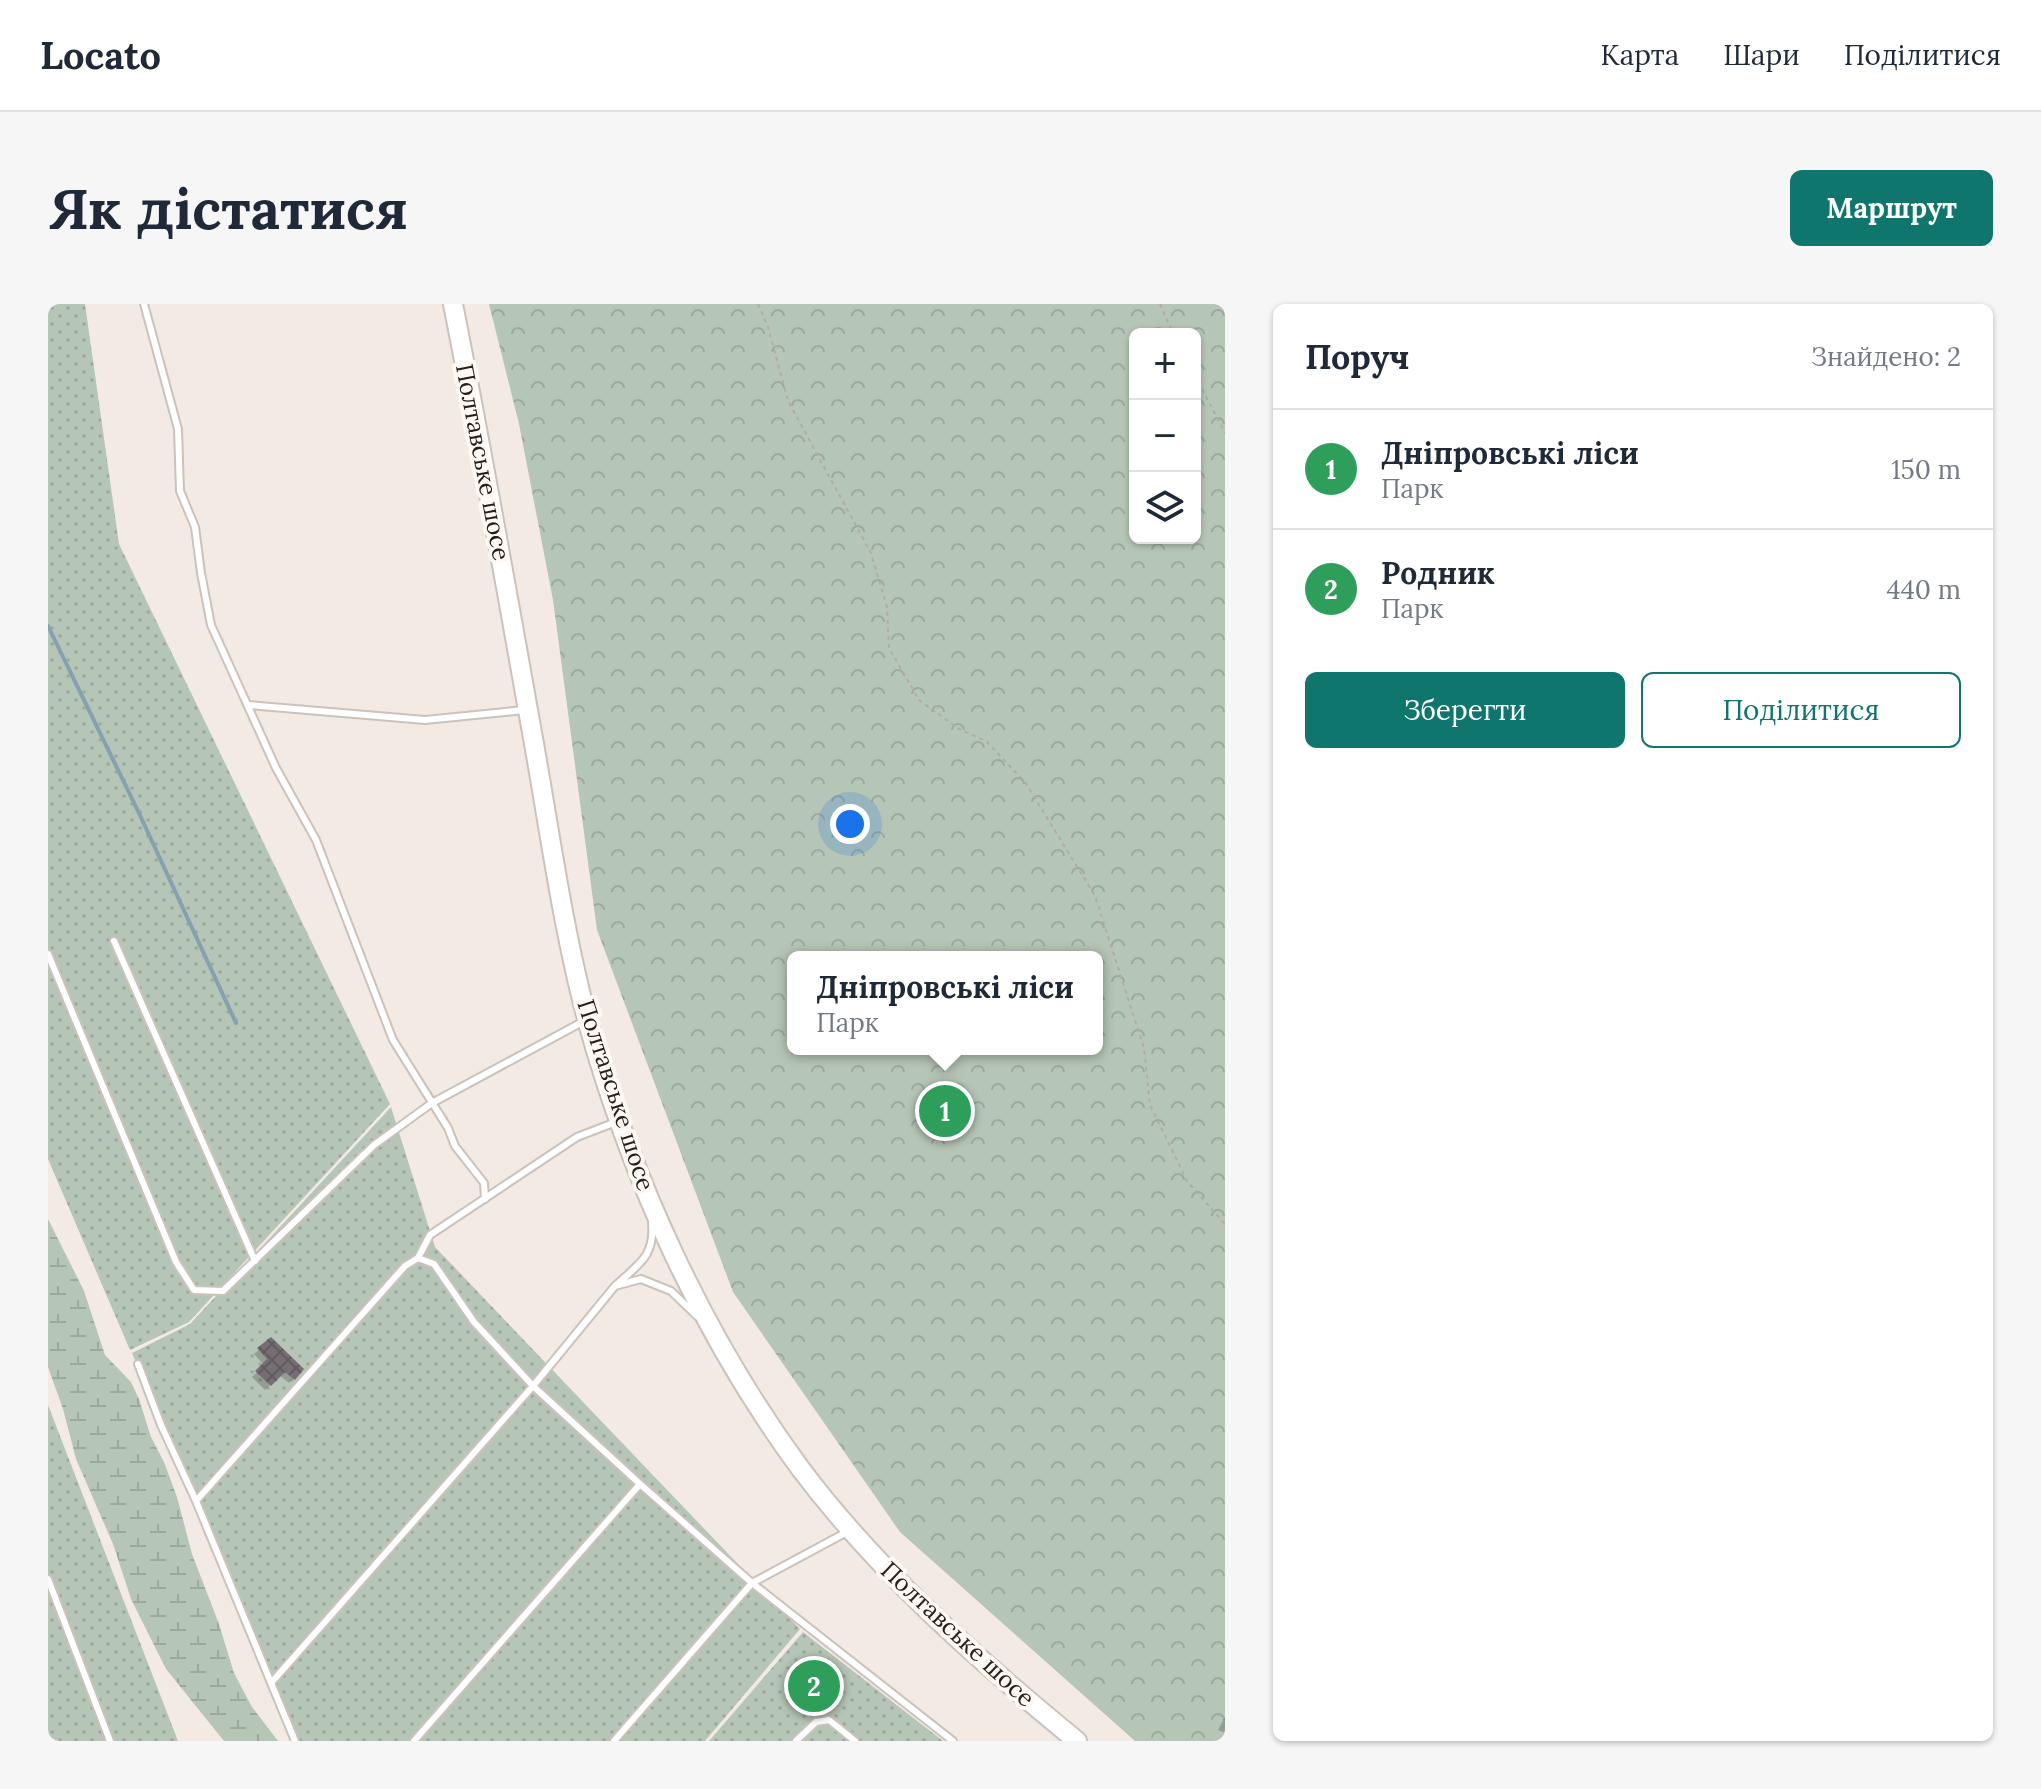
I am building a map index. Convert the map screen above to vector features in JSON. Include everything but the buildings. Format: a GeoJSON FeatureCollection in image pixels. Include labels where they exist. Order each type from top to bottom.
{"type":"FeatureCollection","features":[{"type":"Feature","properties":{"kind":"main road","name":"Полтавське шосе"},"geometry":{"type":"LineString","coordinates":[[453,304],[587,1019],[619,1120],[651,1203],[714,1332],[800,1468],[850,1530],[957,1638],[1077,1741]]}},
{"type":"Feature","properties":{"kind":"lane"},"geometry":{"type":"LineString","coordinates":[[144,304],[178,429],[180,491],[195,527],[211,625],[276,768],[316,840],[393,1040],[448,1128],[455,1146],[484,1183],[485,1199]]}},
{"type":"Feature","properties":{"kind":"lane"},"geometry":{"type":"LineString","coordinates":[[249,705],[425,720],[528,710]]}},
{"type":"Feature","properties":{"kind":"lane"},"geometry":{"type":"LineString","coordinates":[[114,941],[255,1261]]}},
{"type":"Feature","properties":{"kind":"lane"},"geometry":{"type":"LineString","coordinates":[[48,954],[176,1262],[194,1290],[223,1291],[374,1145],[432,1103],[587,1019]]}},
{"type":"Feature","properties":{"kind":"lane"},"geometry":{"type":"LineString","coordinates":[[196,1501],[405,1266],[418,1258],[430,1235],[577,1137],[619,1120]]}},
{"type":"Feature","properties":{"kind":"lane"},"geometry":{"type":"LineString","coordinates":[[271,1683],[533,1386],[615,1286],[646,1257],[654,1239],[651,1203]]}},
{"type":"Feature","properties":{"kind":"lane"},"geometry":{"type":"LineString","coordinates":[[418,1258],[434,1264],[474,1322],[533,1386],[640,1484],[752,1583],[953,1741]]}},
{"type":"Feature","properties":{"kind":"lane"},"geometry":{"type":"LineString","coordinates":[[615,1286],[641,1279],[671,1291],[714,1332]]}},
{"type":"Feature","properties":{"kind":"lane"},"geometry":{"type":"LineString","coordinates":[[138,1364],[295,1741]]}},
{"type":"Feature","properties":{"kind":"lane"},"geometry":{"type":"LineString","coordinates":[[414,1741],[640,1484]]}},
{"type":"Feature","properties":{"kind":"lane"},"geometry":{"type":"LineString","coordinates":[[614,1741],[752,1583],[850,1530]]}},
{"type":"Feature","properties":{"kind":"lane"},"geometry":{"type":"LineString","coordinates":[[48,1579],[110,1741]]}},
{"type":"Feature","properties":{"kind":"lane"},"geometry":{"type":"LineString","coordinates":[[796,1741],[816,1722],[829,1720],[855,1741]]}},
{"type":"Feature","properties":{"kind":"path"},"geometry":{"type":"LineString","coordinates":[[758,304],[768,327],[788,401],[871,553],[887,607],[889,648],[919,700],[959,729],[986,741],[1025,782],[1095,896],[1144,1048],[1150,1105],[1187,1181],[1225,1224]]}},
{"type":"Feature","properties":{"kind":"path"},"geometry":{"type":"LineString","coordinates":[[1160,304],[1170,328]]}},
{"type":"Feature","properties":{"kind":"path"},"geometry":{"type":"LineString","coordinates":[[1201,387],[1225,433]]}},
{"type":"Feature","properties":{"kind":"green space"},"geometry":{"type":"Polygon","coordinates":[[[48,304],[85,304],[119,544],[390,1104],[189,1322],[130,1350],[48,1159],[48,304]]]}},
{"type":"Feature","properties":{"kind":"green space"},"geometry":{"type":"Polygon","coordinates":[[[489,304],[1225,304],[1225,1741],[1135,1741],[900,1532],[733,1292],[597,930],[553,600],[519,424],[489,304]]]}},
{"type":"Feature","properties":{"kind":"green space"},"geometry":{"type":"Polygon","coordinates":[[[391,1107],[435,1247],[800,1629],[705,1741],[299,1741],[132,1353],[190,1324],[391,1107]]]}},
{"type":"Feature","properties":{"kind":"green space"},"geometry":{"type":"Polygon","coordinates":[[[48,1219],[84,1291],[105,1355],[131,1382],[139,1399],[151,1437],[177,1497],[192,1554],[234,1673],[252,1707],[278,1741],[224,1741],[166,1669],[131,1599],[113,1544],[76,1459],[48,1367],[48,1219]]]}},
{"type":"Feature","properties":{"kind":"green space"},"geometry":{"type":"Polygon","coordinates":[[[48,1405],[178,1741],[48,1741],[48,1405]]]}},
{"type":"Feature","properties":{"kind":"green space"},"geometry":{"type":"Polygon","coordinates":[[[803,1632],[943,1741],[709,1741],[803,1632]]]}},
{"type":"Feature","properties":{"kind":"waterway"},"geometry":{"type":"LineString","coordinates":[[48,626],[236,1023]]}},
{"type":"Feature","properties":{"kind":"place","name":"Дніпровські ліси"},"geometry":{"type":"Point","coordinates":[945,1111]}},
{"type":"Feature","properties":{"kind":"place","name":"Родник"},"geometry":{"type":"Point","coordinates":[814,1686]}}]}
